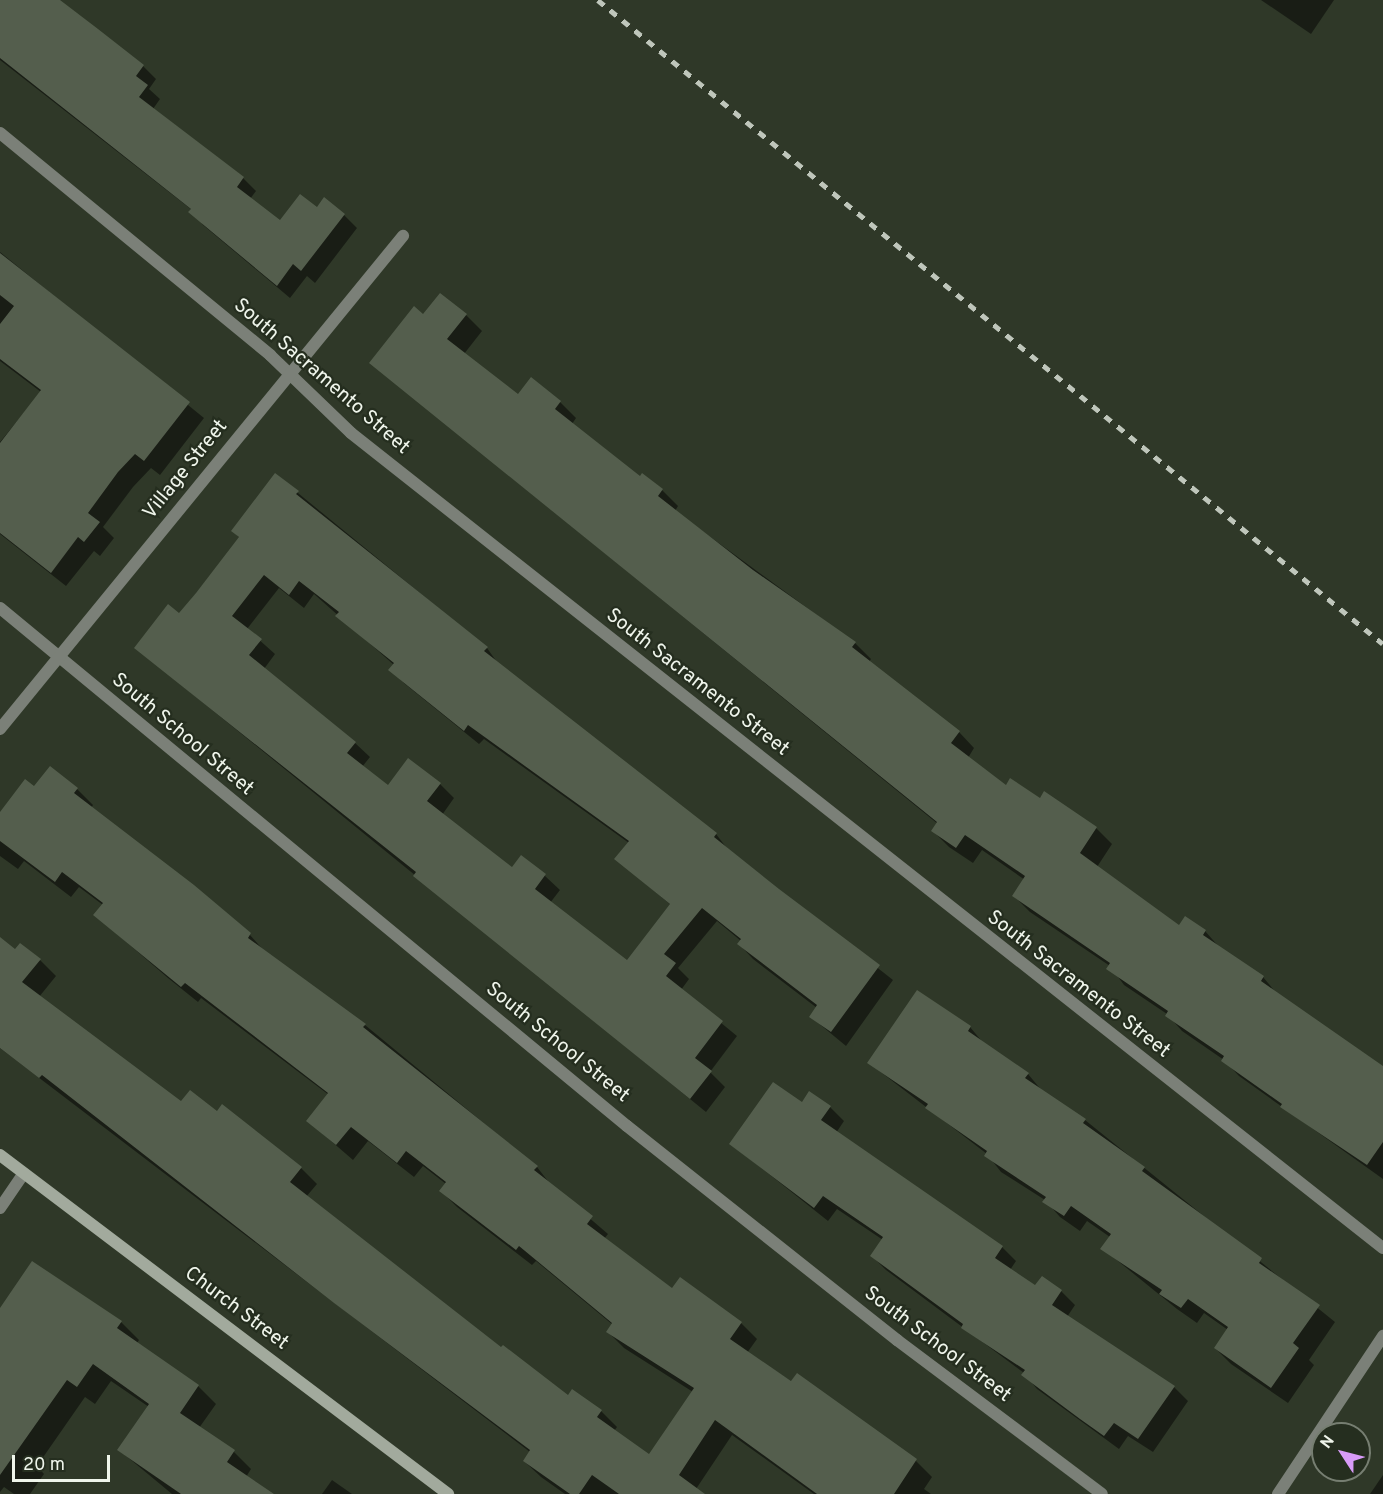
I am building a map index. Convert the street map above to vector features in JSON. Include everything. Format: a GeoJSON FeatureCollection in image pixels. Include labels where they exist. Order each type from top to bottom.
{"type":"FeatureCollection","features":[{"type":"Feature","properties":{"kind":"street","name":"South Sacramento Street"},"geometry":{"type":"LineString","coordinates":[[0,133],[290,374],[351,433],[1383,1248]]}},
{"type":"Feature","properties":{"kind":"street","name":"Village Street"},"geometry":{"type":"LineString","coordinates":[[0,729],[403,236]]}},
{"type":"Feature","properties":{"kind":"street","name":"South School Street"},"geometry":{"type":"LineString","coordinates":[[0,608],[60,656],[104,697],[627,1126],[897,1340],[1102,1494]]}},
{"type":"Feature","properties":{"kind":"street","name":"Church Street"},"geometry":{"type":"LineString","coordinates":[[0,1155],[448,1494]]}},
{"type":"Feature","properties":{"kind":"street"},"geometry":{"type":"LineString","coordinates":[[0,1208],[24,1173]]}},
{"type":"Feature","properties":{"kind":"street"},"geometry":{"type":"LineString","coordinates":[[1278,1494],[1383,1336]]}},
{"type":"Feature","properties":{"kind":"building"},"geometry":{"type":"Polygon","coordinates":[[[0,0],[60,0],[144,65],[136,76],[148,85],[139,97],[244,177],[237,187],[280,220],[300,194],[317,207],[324,197],[345,214],[301,271],[293,264],[277,286],[188,212],[191,209],[0,58],[0,0]]]}},
{"type":"Feature","properties":{"kind":"building"},"geometry":{"type":"Polygon","coordinates":[[[0,253],[190,402],[144,461],[135,454],[118,472],[88,513],[100,522],[84,542],[78,537],[51,573],[0,533],[0,443],[41,390],[0,359],[0,324],[14,306],[0,295],[0,253]]]}},
{"type":"Feature","properties":{"kind":"building"},"geometry":{"type":"Polygon","coordinates":[[[440,293],[467,314],[447,339],[518,394],[531,377],[561,401],[555,409],[640,476],[642,473],[663,489],[658,496],[753,570],[856,642],[852,647],[960,731],[951,743],[1006,785],[1010,778],[1040,798],[1044,791],[1097,827],[1080,853],[1179,925],[1185,916],[1206,930],[1203,935],[1264,976],[1261,981],[1383,1066],[1383,1142],[1367,1165],[1280,1107],[1282,1104],[1221,1061],[1224,1056],[1165,1016],[1168,1011],[1106,969],[1110,963],[1012,896],[1025,876],[965,835],[956,848],[931,831],[937,822],[369,363],[414,306],[423,314],[440,293]]]}},
{"type":"Feature","properties":{"kind":"building"},"geometry":{"type":"Polygon","coordinates":[[[275,473],[299,491],[296,494],[488,647],[484,651],[717,833],[714,837],[779,889],[880,965],[831,1032],[809,1017],[817,1005],[737,944],[741,939],[702,908],[664,954],[676,963],[666,976],[723,1021],[695,1058],[712,1071],[690,1099],[413,876],[416,872],[134,648],[168,604],[179,613],[196,593],[239,537],[231,531],[275,473]],[[264,575],[232,616],[262,639],[249,655],[356,742],[347,753],[388,785],[408,758],[441,783],[427,801],[512,867],[521,855],[546,874],[535,889],[627,960],[670,904],[614,859],[629,841],[468,725],[464,731],[388,670],[394,663],[335,616],[339,612],[299,581],[289,595],[264,575]]]}},
{"type":"Feature","properties":{"kind":"building"},"geometry":{"type":"Polygon","coordinates":[[[50,766],[78,788],[74,793],[194,885],[251,933],[248,938],[366,1024],[363,1027],[538,1166],[534,1170],[593,1216],[587,1224],[672,1288],[680,1277],[742,1322],[730,1339],[791,1381],[797,1373],[917,1459],[894,1494],[817,1494],[715,1420],[679,1475],[705,1494],[619,1494],[592,1475],[579,1494],[570,1494],[523,1461],[530,1450],[334,1303],[42,1075],[39,1078],[0,1048],[0,937],[15,949],[20,943],[41,959],[22,982],[181,1101],[190,1090],[217,1111],[222,1104],[302,1167],[290,1182],[501,1347],[503,1345],[568,1395],[572,1389],[602,1410],[597,1417],[649,1454],[694,1388],[606,1332],[612,1323],[519,1246],[516,1250],[439,1191],[446,1182],[406,1151],[397,1163],[351,1127],[336,1145],[306,1121],[328,1093],[185,983],[181,987],[93,915],[103,903],[62,872],[55,882],[0,841],[0,812],[25,779],[34,786],[50,766]]]}},
{"type":"Feature","properties":{"kind":"building"},"geometry":{"type":"Polygon","coordinates":[[[917,990],[971,1026],[968,1031],[1029,1073],[1025,1078],[1086,1119],[1083,1123],[1145,1167],[1142,1171],[1262,1258],[1259,1263],[1320,1305],[1293,1343],[1299,1348],[1271,1388],[1214,1348],[1228,1327],[1188,1299],[1181,1308],[1159,1294],[1162,1290],[1100,1249],[1111,1234],[1071,1206],[1064,1216],[1042,1202],[1046,1197],[984,1156],[987,1151],[925,1108],[928,1104],[867,1063],[917,990]]]}},
{"type":"Feature","properties":{"kind":"building"},"geometry":{"type":"Polygon","coordinates":[[[773,1082],[802,1102],[809,1091],[831,1106],[821,1120],[1003,1246],[995,1258],[1035,1285],[1042,1276],[1062,1290],[1052,1305],[1175,1386],[1138,1439],[1114,1423],[1104,1436],[1080,1419],[1021,1375],[1025,1370],[961,1328],[963,1324],[870,1256],[883,1237],[823,1196],[814,1208],[729,1144],[773,1082]]]}},
{"type":"Feature","properties":{"kind":"building"},"geometry":{"type":"Polygon","coordinates":[[[32,1261],[122,1321],[117,1328],[199,1385],[180,1413],[235,1450],[227,1462],[274,1494],[181,1494],[117,1450],[149,1404],[93,1364],[77,1387],[67,1380],[0,1475],[0,1308],[32,1261]]]}},
{"type":"Feature","properties":{"kind":"railway"},"geometry":{"type":"LineString","coordinates":[[598,0],[1383,644]]}}]}
